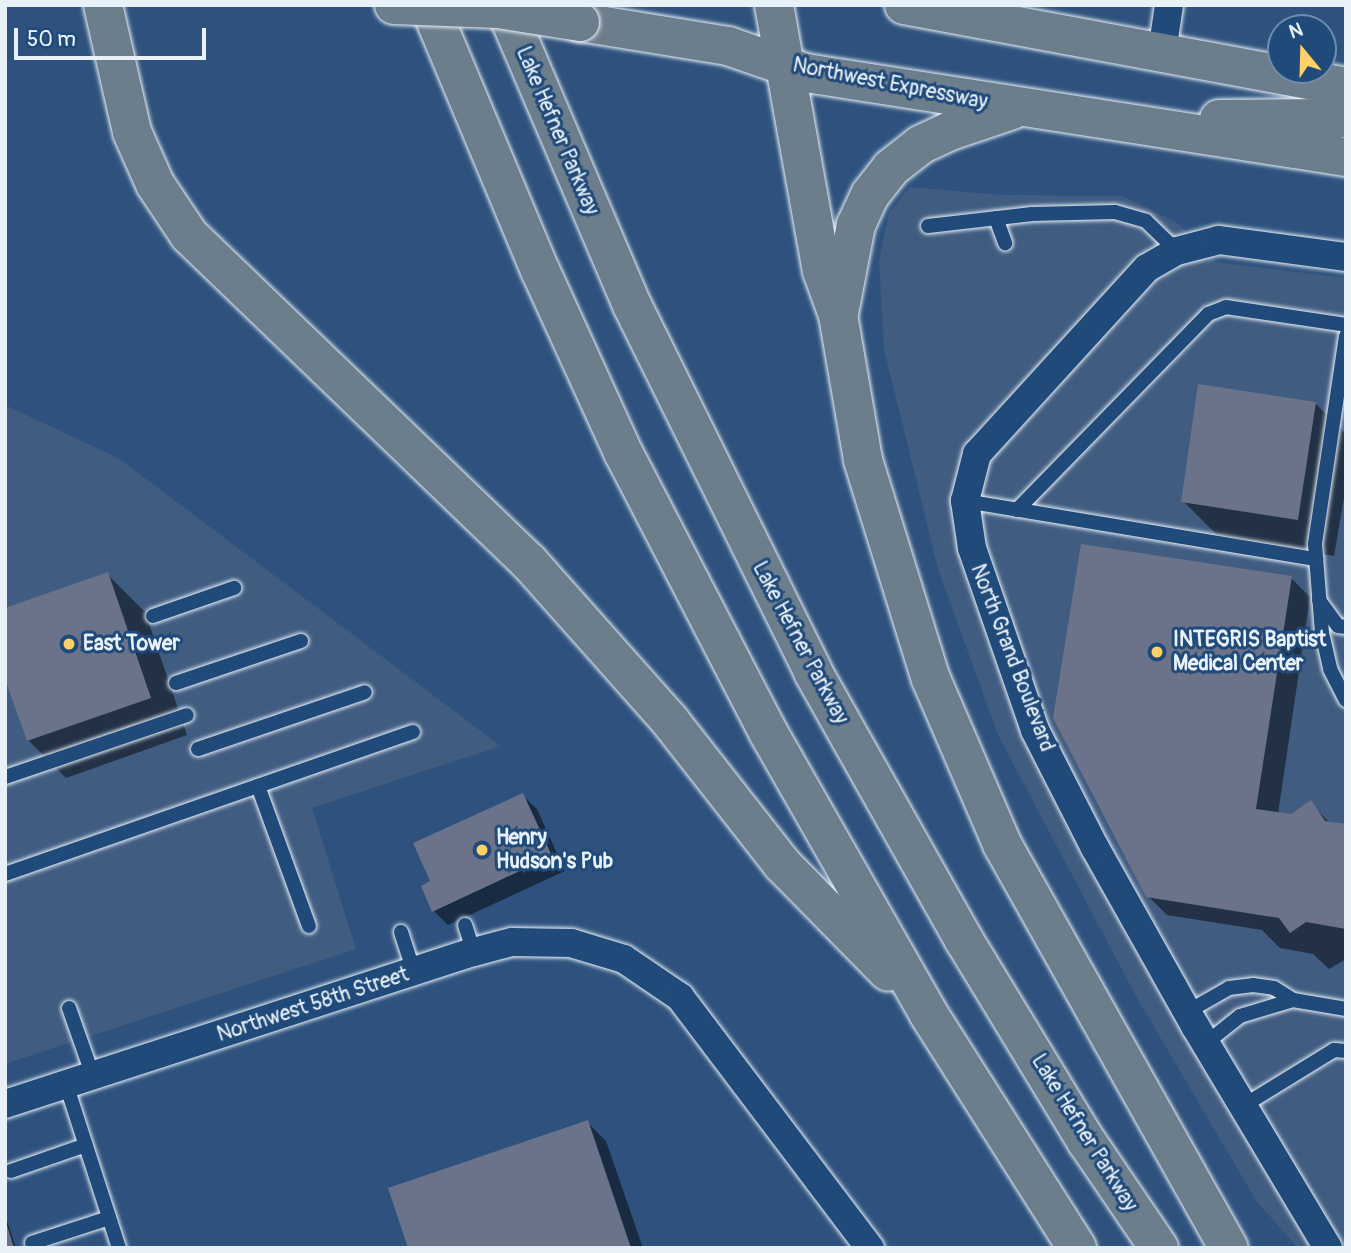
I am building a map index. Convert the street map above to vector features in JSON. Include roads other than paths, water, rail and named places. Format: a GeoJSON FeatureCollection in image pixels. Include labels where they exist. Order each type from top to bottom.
{"type":"FeatureCollection","features":[{"type":"Feature","properties":{"kind":"highway"},"geometry":{"type":"LineString","coordinates":[[103,5],[132,132],[155,184],[189,235],[528,562],[670,721],[782,864],[928,1013]]}},
{"type":"Feature","properties":{"kind":"highway","name":"Northwest Expressway"},"geometry":{"type":"LineString","coordinates":[[394,5],[498,9],[580,22],[727,46],[806,73],[1346,157]]}},
{"type":"Feature","properties":{"kind":"highway"},"geometry":{"type":"LineString","coordinates":[[429,5],[540,270],[624,454],[774,744],[928,1013],[1077,1248]]}},
{"type":"Feature","properties":{"kind":"highway","name":"Lake Hefner Parkway"},"geometry":{"type":"LineString","coordinates":[[503,5],[632,305],[813,672],[964,940],[1087,1142],[1158,1248]]}},
{"type":"Feature","properties":{"kind":"highway"},"geometry":{"type":"LineString","coordinates":[[774,5],[822,271],[838,315],[863,460],[904,601],[967,766],[1002,844],[1229,1248]]}},
{"type":"Feature","properties":{"kind":"highway"},"geometry":{"type":"LineString","coordinates":[[904,5],[1346,87]]}},
{"type":"Feature","properties":{"kind":"highway"},"geometry":{"type":"LineString","coordinates":[[838,315],[856,225],[870,195],[891,169],[920,145],[950,131],[1019,108]]}},
{"type":"Feature","properties":{"kind":"highway"},"geometry":{"type":"LineString","coordinates":[[1101,119],[1346,118]]}},
{"type":"Feature","properties":{"kind":"street"},"geometry":{"type":"LineString","coordinates":[[1162,52],[1169,5]]}},
{"type":"Feature","properties":{"kind":"street","name":"North Grand Boulevard"},"geometry":{"type":"LineString","coordinates":[[1328,1248],[1205,1044],[1035,730],[972,548],[965,501],[977,454],[1147,268],[1177,251],[1219,240],[1244,241],[1346,257]]}},
{"type":"Feature","properties":{"kind":"street","name":"Northwest 58th Street"},"geometry":{"type":"LineString","coordinates":[[5,1104],[474,952],[512,942],[546,940],[624,959],[680,997],[870,1248]]}},
{"type":"Feature","properties":{"kind":"lane"},"geometry":{"type":"LineString","coordinates":[[928,226],[996,218],[1115,212],[1146,221],[1177,251]]}},
{"type":"Feature","properties":{"kind":"lane"},"geometry":{"type":"LineString","coordinates":[[996,218],[1005,243]]}},
{"type":"Feature","properties":{"kind":"lane"},"geometry":{"type":"LineString","coordinates":[[1017,510],[1208,314],[1226,307],[1346,325]]}},
{"type":"Feature","properties":{"kind":"lane"},"geometry":{"type":"LineString","coordinates":[[1346,336],[1316,559],[1318,599],[1330,669],[1346,700]]}},
{"type":"Feature","properties":{"kind":"lane"},"geometry":{"type":"LineString","coordinates":[[965,501],[1316,559]]}},
{"type":"Feature","properties":{"kind":"lane"},"geometry":{"type":"LineString","coordinates":[[153,616],[234,588]]}},
{"type":"Feature","properties":{"kind":"lane"},"geometry":{"type":"LineString","coordinates":[[1318,599],[1338,625],[1346,627]]}},
{"type":"Feature","properties":{"kind":"lane"},"geometry":{"type":"LineString","coordinates":[[176,683],[300,641]]}},
{"type":"Feature","properties":{"kind":"lane"},"geometry":{"type":"LineString","coordinates":[[198,749],[365,692]]}},
{"type":"Feature","properties":{"kind":"lane"},"geometry":{"type":"LineString","coordinates":[[5,777],[187,715]]}},
{"type":"Feature","properties":{"kind":"lane"},"geometry":{"type":"LineString","coordinates":[[5,874],[413,732]]}},
{"type":"Feature","properties":{"kind":"lane"},"geometry":{"type":"LineString","coordinates":[[258,786],[309,926]]}},
{"type":"Feature","properties":{"kind":"lane"},"geometry":{"type":"LineString","coordinates":[[465,925],[474,952]]}},
{"type":"Feature","properties":{"kind":"lane"},"geometry":{"type":"LineString","coordinates":[[401,932],[414,972]]}},
{"type":"Feature","properties":{"kind":"lane"},"geometry":{"type":"LineString","coordinates":[[1187,1012],[1229,988],[1252,985],[1273,988],[1293,1000],[1346,1009]]}},
{"type":"Feature","properties":{"kind":"lane"},"geometry":{"type":"LineString","coordinates":[[1205,1044],[1240,1016],[1293,1000]]}},
{"type":"Feature","properties":{"kind":"lane"},"geometry":{"type":"LineString","coordinates":[[69,1008],[93,1076]]}},
{"type":"Feature","properties":{"kind":"lane"},"geometry":{"type":"LineString","coordinates":[[1243,1106],[1334,1050],[1346,1051]]}},
{"type":"Feature","properties":{"kind":"lane"},"geometry":{"type":"LineString","coordinates":[[66,1084],[119,1248]]}},
{"type":"Feature","properties":{"kind":"lane"},"geometry":{"type":"LineString","coordinates":[[11,1171],[86,1145]]}},
{"type":"Feature","properties":{"kind":"lane"},"geometry":{"type":"LineString","coordinates":[[32,1243],[109,1218]]}},
{"type":"Feature","properties":{"kind":"lane"},"geometry":{"type":"LineString","coordinates":[[1337,1248],[1346,1244]]}},
{"type":"Feature","properties":{"kind":"place","name":"East Tower"},"geometry":{"type":"Point","coordinates":[69,644]}},
{"type":"Feature","properties":{"kind":"place","name":"INTEGRIS Baptist Medical Center"},"geometry":{"type":"Point","coordinates":[1157,652]}},
{"type":"Feature","properties":{"kind":"place","name":"Henry Hudson's Pub"},"geometry":{"type":"Point","coordinates":[482,850]}}]}
